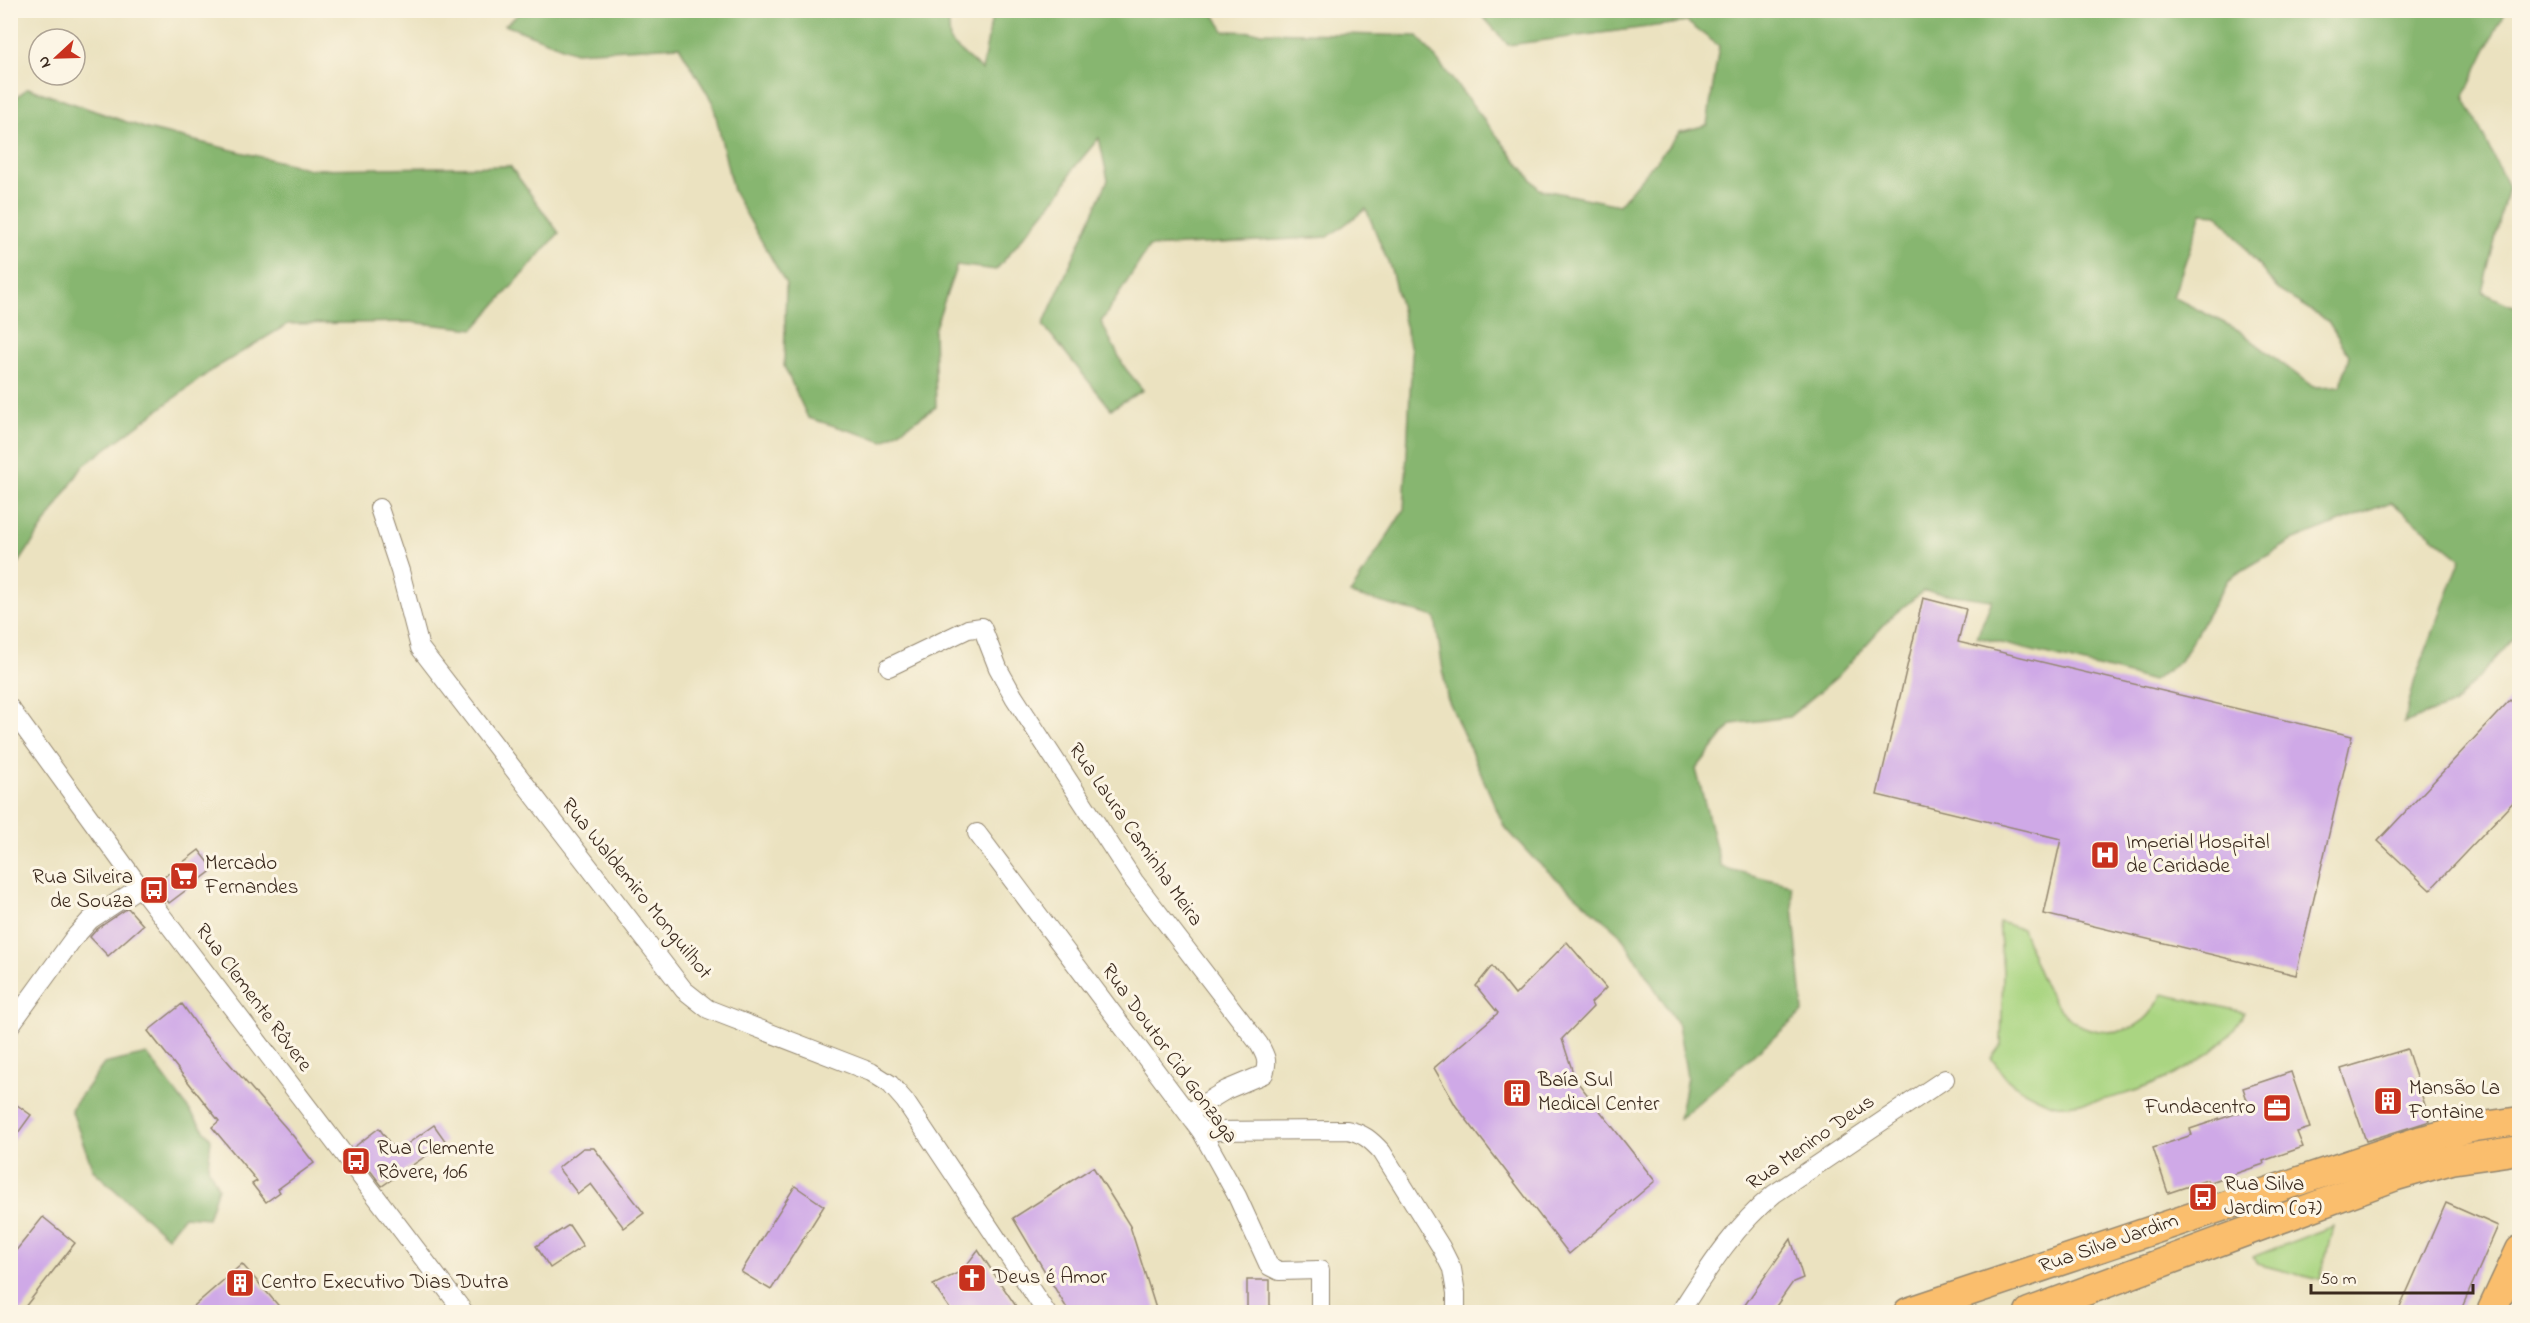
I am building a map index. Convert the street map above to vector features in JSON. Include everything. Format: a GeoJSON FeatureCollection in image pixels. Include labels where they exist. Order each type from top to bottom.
{"type":"FeatureCollection","features":[{"type":"Feature","properties":{"kind":"main road","name":"Rua Silva Jardim"},"geometry":{"type":"LineString","coordinates":[[1908,1312],[1976,1300],[2422,1140],[2476,1127],[2520,1121]]}},
{"type":"Feature","properties":{"kind":"main road","name":"Rua Silva Jardim"},"geometry":{"type":"LineString","coordinates":[[2028,1312],[2396,1176],[2451,1160],[2520,1150]]}},
{"type":"Feature","properties":{"kind":"main road"},"geometry":{"type":"LineString","coordinates":[[2491,1312],[2520,1250]]}},
{"type":"Feature","properties":{"kind":"street","name":"Rua Waldemiro Monguilhot"},"geometry":{"type":"LineString","coordinates":[[379,508],[400,571],[420,648],[684,990],[708,1009],[871,1072],[890,1084],[904,1101],[1046,1312]]}},
{"type":"Feature","properties":{"kind":"street","name":"Rua Laura Caminha Meira"},"geometry":{"type":"LineString","coordinates":[[889,667],[968,629],[982,627],[998,668],[1014,697],[1134,881],[1259,1044],[1266,1057],[1268,1065],[1264,1074],[1226,1090],[1188,1113]]}},
{"type":"Feature","properties":{"kind":"street","name":"Rua Clemente Rôvere"},"geometry":{"type":"LineString","coordinates":[[10,708],[140,886],[464,1312]]}},
{"type":"Feature","properties":{"kind":"street","name":"Rua Doutor Cid Gonzaga"},"geometry":{"type":"LineString","coordinates":[[977,833],[1201,1131],[1237,1196],[1269,1266],[1279,1271],[1320,1270],[1320,1312]]}},
{"type":"Feature","properties":{"kind":"street"},"geometry":{"type":"LineString","coordinates":[[10,1026],[73,939],[90,920],[140,886]]}},
{"type":"Feature","properties":{"kind":"street","name":"Rua Menino Deus"},"geometry":{"type":"LineString","coordinates":[[1680,1312],[1720,1251],[1750,1214],[1774,1194],[1945,1079]]}},
{"type":"Feature","properties":{"kind":"street"},"geometry":{"type":"LineString","coordinates":[[1201,1131],[1347,1130],[1360,1132],[1382,1152],[1442,1247],[1452,1269],[1456,1293],[1455,1312]]}},
{"type":"Feature","properties":{"kind":"street","name":"Rua Menino Deus"},"geometry":{"type":"LineString","coordinates":[[1692,1312],[1691,1307],[1696,1288]]}},
{"type":"Feature","properties":{"kind":"green space"},"geometry":{"type":"Polygon","coordinates":[[[524,10],[948,11],[950,42],[982,70],[993,11],[1212,11],[1224,31],[1418,36],[1539,189],[1619,205],[1680,132],[1707,125],[1719,46],[1687,22],[1508,45],[1478,11],[2505,11],[2464,96],[2508,187],[2482,292],[2512,306],[2519,304],[2519,633],[2454,704],[2404,723],[2415,679],[2461,559],[2391,502],[2292,541],[2228,579],[2180,661],[2153,681],[1977,637],[1992,600],[1923,591],[1891,617],[1837,677],[1789,717],[1732,724],[1696,769],[1721,867],[1791,885],[1803,1012],[1679,1119],[1687,1077],[1678,1025],[1620,934],[1533,858],[1504,826],[1447,697],[1435,617],[1350,594],[1404,510],[1412,354],[1391,269],[1366,209],[1328,237],[1149,247],[1101,322],[1125,368],[1143,390],[1111,409],[1043,325],[1108,180],[1099,138],[1073,169],[1062,190],[996,270],[957,265],[934,330],[936,407],[884,441],[808,418],[784,366],[786,284],[733,191],[713,103],[679,46],[575,52],[505,25],[524,10]],[[2202,213],[2173,297],[2238,330],[2313,387],[2341,386],[2349,355],[2328,321],[2278,290],[2218,214],[2202,213]]]}},
{"type":"Feature","properties":{"kind":"green space"},"geometry":{"type":"Polygon","coordinates":[[[28,88],[147,129],[310,169],[510,166],[559,233],[474,329],[409,322],[288,324],[212,370],[83,466],[19,563],[10,556],[10,102],[28,88]]]}},
{"type":"Feature","properties":{"kind":"green space"},"geometry":{"type":"Polygon","coordinates":[[[1999,922],[2022,929],[2039,973],[2056,1004],[2071,1019],[2091,1029],[2114,1032],[2135,1026],[2150,1015],[2163,994],[2244,1012],[2233,1030],[2217,1047],[2174,1075],[2149,1086],[2102,1100],[2066,1105],[2052,1104],[2012,1083],[1991,1058],[2001,1045],[2003,971],[1999,922]]]}},
{"type":"Feature","properties":{"kind":"green space"},"geometry":{"type":"Polygon","coordinates":[[[147,1054],[211,1139],[208,1167],[218,1187],[208,1218],[184,1216],[167,1237],[93,1170],[71,1109],[104,1064],[147,1054]]]}},
{"type":"Feature","properties":{"kind":"green space"},"geometry":{"type":"Polygon","coordinates":[[[2333,1226],[2320,1280],[2257,1264],[2252,1257],[2333,1226]]]}},
{"type":"Feature","properties":{"kind":"building"},"geometry":{"type":"Polygon","coordinates":[[[1923,598],[1966,609],[1958,642],[2352,736],[2296,975],[2044,914],[2061,839],[1877,795],[1923,598]]]}},
{"type":"Feature","properties":{"kind":"building"},"geometry":{"type":"Polygon","coordinates":[[[2510,700],[2520,709],[2520,795],[2430,890],[2378,841],[2510,700]]]}},
{"type":"Feature","properties":{"kind":"building","name":"Mercado Fernandes"},"geometry":{"type":"Polygon","coordinates":[[[199,850],[214,869],[169,903],[155,884],[199,850]]]}},
{"type":"Feature","properties":{"kind":"building"},"geometry":{"type":"Polygon","coordinates":[[[128,908],[143,925],[108,956],[90,937],[97,929],[128,908]]]}},
{"type":"Feature","properties":{"kind":"building","name":"Baía Sul Medical Center"},"geometry":{"type":"Polygon","coordinates":[[[1567,942],[1606,988],[1591,1003],[1593,1007],[1562,1039],[1575,1079],[1655,1181],[1569,1254],[1456,1106],[1434,1068],[1498,1013],[1476,986],[1492,966],[1515,995],[1567,942]]]}},
{"type":"Feature","properties":{"kind":"building"},"geometry":{"type":"Polygon","coordinates":[[[182,1004],[201,1031],[314,1163],[278,1189],[280,1192],[266,1202],[252,1184],[257,1181],[212,1127],[219,1121],[148,1031],[182,1004]]]}},
{"type":"Feature","properties":{"kind":"building","name":"Mansão La Fontaine"},"geometry":{"type":"Polygon","coordinates":[[[2407,1049],[2430,1121],[2366,1141],[2341,1069],[2407,1049]]]}},
{"type":"Feature","properties":{"kind":"building"},"geometry":{"type":"Polygon","coordinates":[[[2291,1072],[2310,1128],[2297,1132],[2303,1147],[2263,1161],[2264,1164],[2208,1183],[2207,1180],[2168,1193],[2153,1148],[2192,1135],[2190,1129],[2250,1109],[2243,1088],[2291,1072]]]}},
{"type":"Feature","properties":{"kind":"building"},"geometry":{"type":"Polygon","coordinates":[[[10,1100],[31,1115],[10,1144],[10,1100]]]}},
{"type":"Feature","properties":{"kind":"building"},"geometry":{"type":"Polygon","coordinates":[[[434,1125],[446,1142],[382,1186],[353,1148],[379,1128],[396,1152],[434,1125]]]}},
{"type":"Feature","properties":{"kind":"building"},"geometry":{"type":"Polygon","coordinates":[[[583,1148],[594,1148],[644,1213],[624,1228],[591,1184],[578,1194],[558,1168],[583,1148]]]}},
{"type":"Feature","properties":{"kind":"building"},"geometry":{"type":"Polygon","coordinates":[[[1093,1167],[1130,1226],[1157,1312],[1069,1312],[1013,1218],[1093,1167]]]}},
{"type":"Feature","properties":{"kind":"building"},"geometry":{"type":"Polygon","coordinates":[[[795,1186],[824,1206],[771,1290],[741,1272],[795,1186]]]}},
{"type":"Feature","properties":{"kind":"building"},"geometry":{"type":"Polygon","coordinates":[[[2446,1203],[2498,1226],[2460,1312],[2398,1312],[2446,1203]]]}},
{"type":"Feature","properties":{"kind":"building"},"geometry":{"type":"Polygon","coordinates":[[[43,1217],[75,1243],[21,1312],[10,1312],[10,1258],[43,1217]]]}},
{"type":"Feature","properties":{"kind":"building"},"geometry":{"type":"Polygon","coordinates":[[[569,1225],[583,1246],[550,1268],[536,1246],[569,1225]]]}},
{"type":"Feature","properties":{"kind":"building"},"geometry":{"type":"Polygon","coordinates":[[[1791,1239],[1803,1278],[1793,1282],[1772,1312],[1740,1312],[1791,1239]]]}},
{"type":"Feature","properties":{"kind":"building","name":"Deus é Amor"},"geometry":{"type":"Polygon","coordinates":[[[978,1250],[1020,1312],[952,1312],[933,1285],[962,1271],[978,1250]]]}},
{"type":"Feature","properties":{"kind":"building","name":"Centro Executivo Dias Dutra"},"geometry":{"type":"Polygon","coordinates":[[[242,1264],[284,1312],[187,1312],[242,1264]]]}},
{"type":"Feature","properties":{"kind":"building"},"geometry":{"type":"Polygon","coordinates":[[[1247,1280],[1270,1280],[1270,1312],[1247,1312],[1247,1280]]]}},
{"type":"Feature","properties":{"kind":"place","name":"Imperial Hospital de Caridade"},"geometry":{"type":"Point","coordinates":[2105,855]}},
{"type":"Feature","properties":{"kind":"place","name":"Mercado Fernandes"},"geometry":{"type":"Point","coordinates":[184,876]}},
{"type":"Feature","properties":{"kind":"place","name":"Rua Silveira de Souza"},"geometry":{"type":"Point","coordinates":[154,890]}},
{"type":"Feature","properties":{"kind":"place","name":"Baía Sul Medical Center"},"geometry":{"type":"Point","coordinates":[1517,1093]}},
{"type":"Feature","properties":{"kind":"place","name":"Mansão La Fontaine"},"geometry":{"type":"Point","coordinates":[2388,1101]}},
{"type":"Feature","properties":{"kind":"place","name":"Fundacentro"},"geometry":{"type":"Point","coordinates":[2277,1108]}},
{"type":"Feature","properties":{"kind":"place","name":"Rua Clemente Rôvere, 106"},"geometry":{"type":"Point","coordinates":[356,1161]}},
{"type":"Feature","properties":{"kind":"place","name":"Rua Silva Jardim (07)"},"geometry":{"type":"Point","coordinates":[2203,1197]}},
{"type":"Feature","properties":{"kind":"place","name":"Deus é Amor"},"geometry":{"type":"Point","coordinates":[972,1278]}},
{"type":"Feature","properties":{"kind":"place","name":"Centro Executivo Dias Dutra"},"geometry":{"type":"Point","coordinates":[240,1283]}}]}
